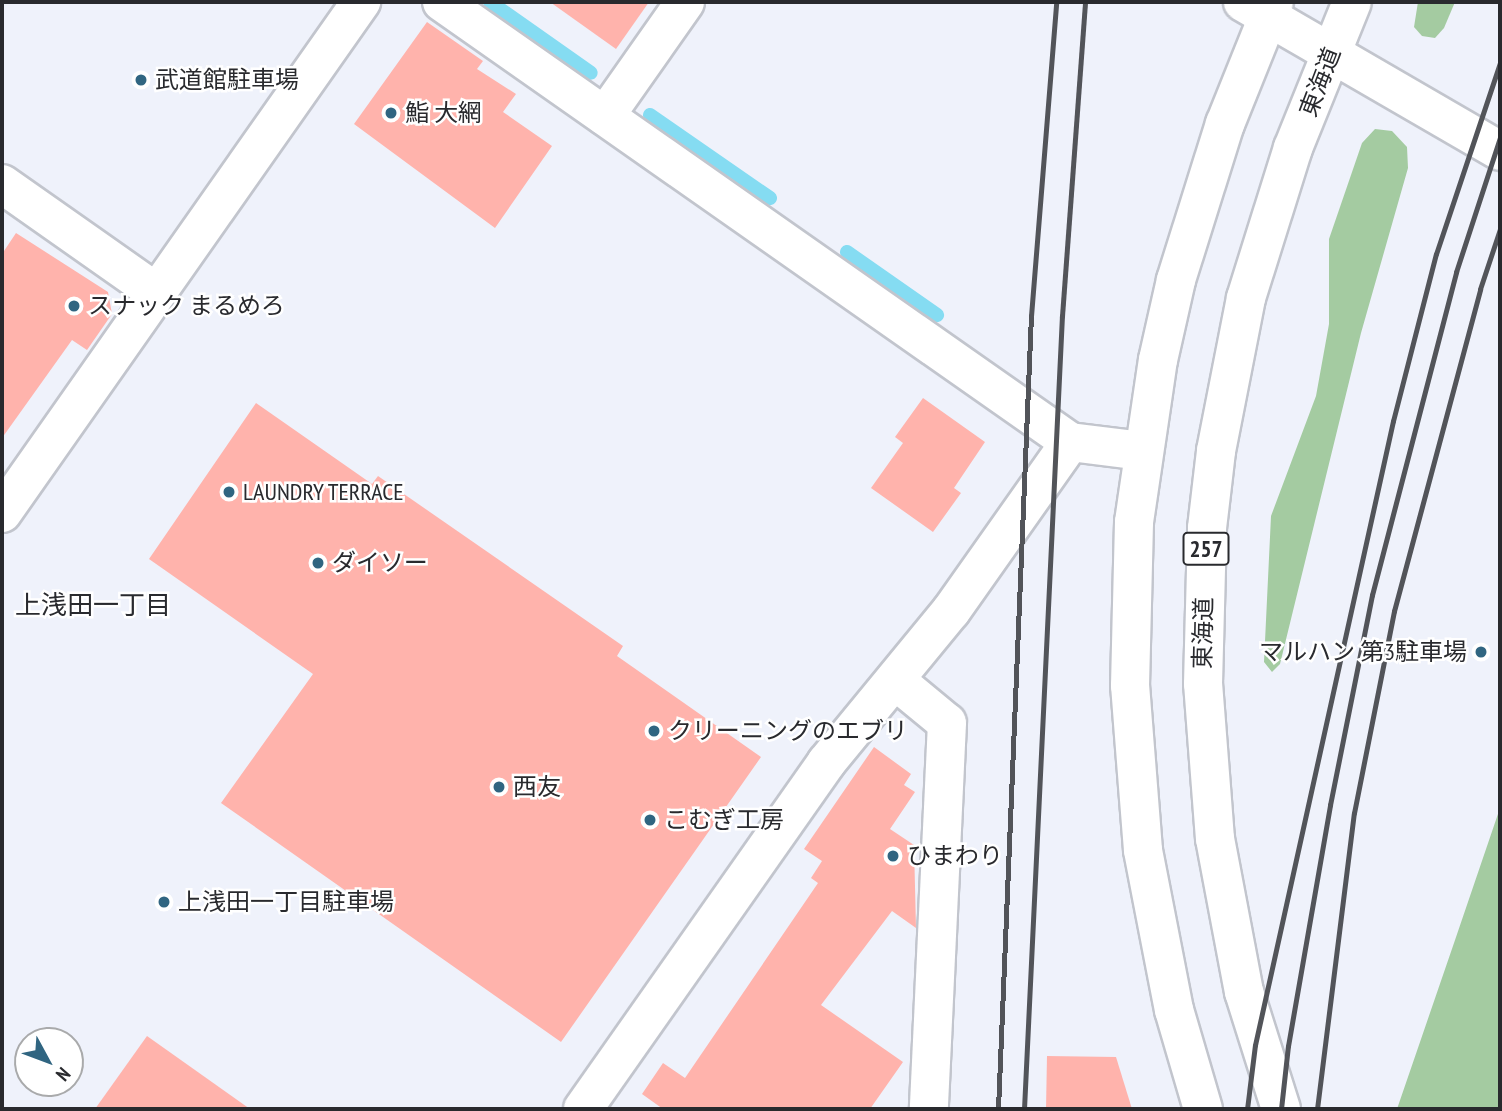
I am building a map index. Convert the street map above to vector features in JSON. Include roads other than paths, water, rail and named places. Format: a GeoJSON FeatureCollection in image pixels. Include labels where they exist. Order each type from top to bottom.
{"type":"FeatureCollection","features":[{"type":"Feature","properties":{"kind":"main road"},"geometry":{"type":"LineString","coordinates":[[2,513],[361,2]]}},
{"type":"Feature","properties":{"kind":"main road"},"geometry":{"type":"LineString","coordinates":[[442,2],[1070,442],[1143,451]]}},
{"type":"Feature","properties":{"kind":"main road"},"geometry":{"type":"LineString","coordinates":[[605,116],[685,2]]}},
{"type":"Feature","properties":{"kind":"main road","name":"東海道"},"geometry":{"type":"LineString","coordinates":[[1280,1109],[1244,992],[1215,839],[1207,762],[1203,606],[1216,451],[1246,298],[1280,185],[1352,2]]}},
{"type":"Feature","properties":{"kind":"main road"},"geometry":{"type":"LineString","coordinates":[[1203,1109],[1156,931],[1134,768],[1130,604],[1143,451],[1158,360],[1184,253],[1261,7],[1331,53],[1500,151]]}},
{"type":"Feature","properties":{"kind":"main road"},"geometry":{"type":"LineString","coordinates":[[2,184],[157,293]]}},
{"type":"Feature","properties":{"kind":"main road"},"geometry":{"type":"LineString","coordinates":[[583,1109],[827,763],[951,611],[1070,442]]}},
{"type":"Feature","properties":{"kind":"main road"},"geometry":{"type":"LineString","coordinates":[[895,680],[947,723],[929,1109]]}},
{"type":"Feature","properties":{"kind":"waterway"},"geometry":{"type":"LineString","coordinates":[[490,2],[591,73]]}},
{"type":"Feature","properties":{"kind":"waterway"},"geometry":{"type":"LineString","coordinates":[[650,115],[770,198]]}},
{"type":"Feature","properties":{"kind":"waterway"},"geometry":{"type":"LineString","coordinates":[[847,252],[937,315]]}},
{"type":"Feature","properties":{"kind":"railway"},"geometry":{"type":"LineString","coordinates":[[998,1109],[1031,316],[1056,2]]}},
{"type":"Feature","properties":{"kind":"railway"},"geometry":{"type":"LineString","coordinates":[[1024,1109],[1062,316],[1085,2]]}},
{"type":"Feature","properties":{"kind":"railway"},"geometry":{"type":"LineString","coordinates":[[1247,1109],[1255,1045],[1393,421],[1436,254],[1500,63]]}},
{"type":"Feature","properties":{"kind":"railway"},"geometry":{"type":"LineString","coordinates":[[1281,1109],[1288,1046],[1330,805],[1372,595],[1456,272],[1500,137]]}},
{"type":"Feature","properties":{"kind":"railway"},"geometry":{"type":"LineString","coordinates":[[1317,1109],[1354,813],[1394,611],[1480,289],[1500,229]]}},
{"type":"Feature","properties":{"kind":"place","name":"武道館駐車場"},"geometry":{"type":"Point","coordinates":[141,80]}},
{"type":"Feature","properties":{"kind":"place","name":"鮨 大網"},"geometry":{"type":"Point","coordinates":[391,113]}},
{"type":"Feature","properties":{"kind":"place","name":"スナック まるめろ"},"geometry":{"type":"Point","coordinates":[74,306]}},
{"type":"Feature","properties":{"kind":"place","name":"LAUNDRY TERRACE"},"geometry":{"type":"Point","coordinates":[229,492]}},
{"type":"Feature","properties":{"kind":"place","name":"ダイソー"},"geometry":{"type":"Point","coordinates":[318,563]}},
{"type":"Feature","properties":{"kind":"place","name":"マルハン 第3駐車場"},"geometry":{"type":"Point","coordinates":[1481,652]}},
{"type":"Feature","properties":{"kind":"place","name":"クリーニングのエブリ"},"geometry":{"type":"Point","coordinates":[654,731]}},
{"type":"Feature","properties":{"kind":"place","name":"西友"},"geometry":{"type":"Point","coordinates":[499,787]}},
{"type":"Feature","properties":{"kind":"place","name":"こむぎ工房"},"geometry":{"type":"Point","coordinates":[650,820]}},
{"type":"Feature","properties":{"kind":"place","name":"ひまわり"},"geometry":{"type":"Point","coordinates":[893,856]}},
{"type":"Feature","properties":{"kind":"place","name":"上浅田一丁目駐車場"},"geometry":{"type":"Point","coordinates":[164,902]}},
{"type":"Feature","properties":{"kind":"district","name":"上浅田一丁目"},"geometry":{"type":"Point","coordinates":[93,605]}}]}
